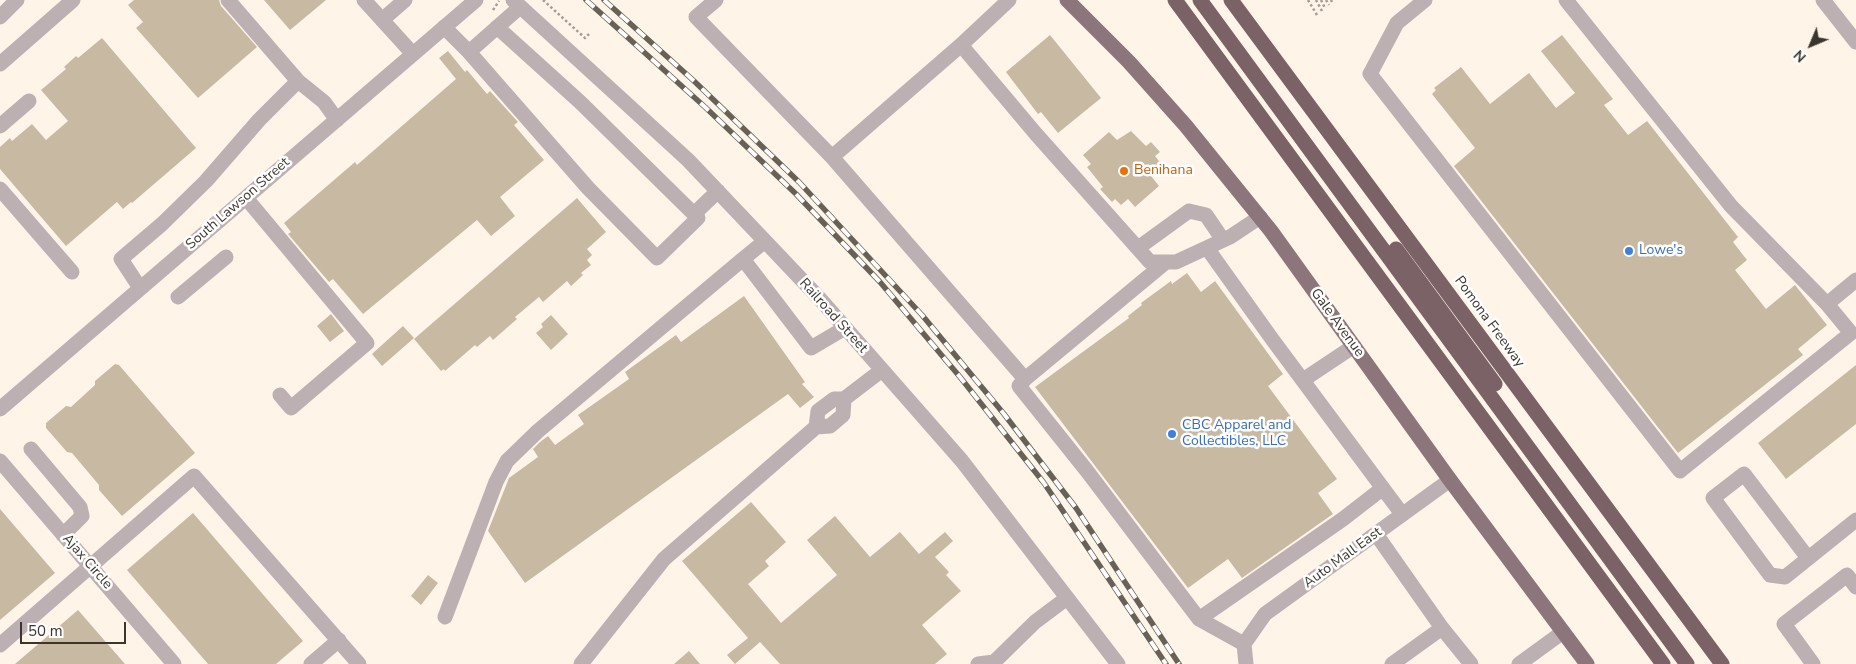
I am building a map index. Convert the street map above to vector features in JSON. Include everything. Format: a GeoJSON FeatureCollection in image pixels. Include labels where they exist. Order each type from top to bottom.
{"type":"FeatureCollection","features":[{"type":"Feature","properties":{"kind":"highway"},"geometry":{"type":"LineString","coordinates":[[1175,0],[1663,664]]}},
{"type":"Feature","properties":{"kind":"highway"},"geometry":{"type":"LineString","coordinates":[[1200,0],[1687,664]]}},
{"type":"Feature","properties":{"kind":"highway"},"geometry":{"type":"LineString","coordinates":[[1212,0],[1699,664]]}},
{"type":"Feature","properties":{"kind":"highway","name":"Pomona Freeway"},"geometry":{"type":"LineString","coordinates":[[1231,0],[1722,664]]}},
{"type":"Feature","properties":{"kind":"main road","name":"Gale Avenue"},"geometry":{"type":"LineString","coordinates":[[1067,0],[1129,62],[1186,126],[1260,217],[1450,480],[1587,664]]}},
{"type":"Feature","properties":{"kind":"street"},"geometry":{"type":"LineString","coordinates":[[0,17],[17,0]]}},
{"type":"Feature","properties":{"kind":"street"},"geometry":{"type":"LineString","coordinates":[[0,64],[73,0]]}},
{"type":"Feature","properties":{"kind":"street"},"geometry":{"type":"LineString","coordinates":[[228,0],[298,81],[324,102],[337,120]]}},
{"type":"Feature","properties":{"kind":"street"},"geometry":{"type":"LineString","coordinates":[[364,0],[413,54]]}},
{"type":"Feature","properties":{"kind":"street"},"geometry":{"type":"LineString","coordinates":[[382,20],[405,0]]}},
{"type":"Feature","properties":{"kind":"street","name":"South Lawson Street"},"geometry":{"type":"LineString","coordinates":[[0,408],[476,0]]}},
{"type":"Feature","properties":{"kind":"street"},"geometry":{"type":"LineString","coordinates":[[716,0],[696,17],[832,157],[1025,379]]}},
{"type":"Feature","properties":{"kind":"street"},"geometry":{"type":"LineString","coordinates":[[832,157],[961,45],[1009,0]]}},
{"type":"Feature","properties":{"kind":"street"},"geometry":{"type":"LineString","coordinates":[[1425,0],[1396,23],[1370,74],[1680,471],[1853,331],[1731,206],[1566,0]]}},
{"type":"Feature","properties":{"kind":"street"},"geometry":{"type":"LineString","coordinates":[[1822,0],[1856,42]]}},
{"type":"Feature","properties":{"kind":"street"},"geometry":{"type":"LineString","coordinates":[[469,52],[497,27],[517,3]]}},
{"type":"Feature","properties":{"kind":"street","name":"Railroad Street"},"geometry":{"type":"LineString","coordinates":[[517,3],[688,160],[845,328],[962,461],[1118,664]]}},
{"type":"Feature","properties":{"kind":"street"},"geometry":{"type":"LineString","coordinates":[[444,27],[469,52],[588,188],[657,258],[698,218],[580,102],[497,27]]}},
{"type":"Feature","properties":{"kind":"street"},"geometry":{"type":"LineString","coordinates":[[961,45],[1036,134],[1150,262],[1176,262],[1223,240],[1260,217]]}},
{"type":"Feature","properties":{"kind":"street"},"geometry":{"type":"LineString","coordinates":[[140,288],[121,259],[162,224],[206,181],[259,120],[298,81]]}},
{"type":"Feature","properties":{"kind":"street"},"geometry":{"type":"LineString","coordinates":[[0,126],[29,101]]}},
{"type":"Feature","properties":{"kind":"street"},"geometry":{"type":"LineString","coordinates":[[0,189],[72,272]]}},
{"type":"Feature","properties":{"kind":"street"},"geometry":{"type":"LineString","coordinates":[[694,214],[718,191]]}},
{"type":"Feature","properties":{"kind":"street"},"geometry":{"type":"LineString","coordinates":[[246,198],[367,343],[291,408],[280,396]]}},
{"type":"Feature","properties":{"kind":"street"},"geometry":{"type":"LineString","coordinates":[[1138,248],[1189,211],[1206,215],[1223,240]]}},
{"type":"Feature","properties":{"kind":"street"},"geometry":{"type":"LineString","coordinates":[[445,617],[496,482],[507,461],[538,431],[764,241]]}},
{"type":"Feature","properties":{"kind":"street"},"geometry":{"type":"LineString","coordinates":[[1207,248],[1402,514]]}},
{"type":"Feature","properties":{"kind":"street"},"geometry":{"type":"LineString","coordinates":[[178,297],[226,257]]}},
{"type":"Feature","properties":{"kind":"street"},"geometry":{"type":"LineString","coordinates":[[743,260],[811,348],[845,328]]}},
{"type":"Feature","properties":{"kind":"street"},"geometry":{"type":"LineString","coordinates":[[1166,262],[1019,386],[1087,471],[1199,619],[1244,644],[1246,664]]}},
{"type":"Feature","properties":{"kind":"street"},"geometry":{"type":"LineString","coordinates":[[1827,304],[1856,280]]}},
{"type":"Feature","properties":{"kind":"street"},"geometry":{"type":"LineString","coordinates":[[1303,380],[1354,346]]}},
{"type":"Feature","properties":{"kind":"street"},"geometry":{"type":"LineString","coordinates":[[580,664],[664,559],[816,427],[818,411],[834,399],[844,399],[882,370]]}},
{"type":"Feature","properties":{"kind":"street"},"geometry":{"type":"LineString","coordinates":[[31,449],[80,507],[82,516],[63,535]]}},
{"type":"Feature","properties":{"kind":"street","name":"Ajax Circle"},"geometry":{"type":"LineString","coordinates":[[0,461],[6,478],[63,535],[174,664]]}},
{"type":"Feature","properties":{"kind":"street"},"geometry":{"type":"LineString","coordinates":[[1808,558],[1744,474],[1713,498],[1770,575],[1785,577],[1856,520]]}},
{"type":"Feature","properties":{"kind":"street"},"geometry":{"type":"LineString","coordinates":[[0,645],[194,476],[360,664]]}},
{"type":"Feature","properties":{"kind":"street","name":"Auto Mall East"},"geometry":{"type":"LineString","coordinates":[[1244,644],[1265,614],[1450,480]]}},
{"type":"Feature","properties":{"kind":"street"},"geometry":{"type":"LineString","coordinates":[[1199,619],[1343,519],[1383,488]]}},
{"type":"Feature","properties":{"kind":"street"},"geometry":{"type":"LineString","coordinates":[[1376,534],[1442,628],[1471,664]]}},
{"type":"Feature","properties":{"kind":"street"},"geometry":{"type":"LineString","coordinates":[[1814,664],[1784,624],[1847,575],[1856,587]]}},
{"type":"Feature","properties":{"kind":"street"},"geometry":{"type":"LineString","coordinates":[[978,664],[995,663],[1035,622],[1067,598]]}},
{"type":"Feature","properties":{"kind":"street"},"geometry":{"type":"LineString","coordinates":[[1392,664],[1442,628]]}},
{"type":"Feature","properties":{"kind":"street"},"geometry":{"type":"LineString","coordinates":[[1519,664],[1563,632]]}},
{"type":"Feature","properties":{"kind":"street"},"geometry":{"type":"LineString","coordinates":[[311,664],[339,640]]}},
{"type":"Feature","properties":{"kind":"path"},"geometry":{"type":"LineString","coordinates":[[493,10],[500,0]]}},
{"type":"Feature","properties":{"kind":"path"},"geometry":{"type":"LineString","coordinates":[[543,0],[585,38],[589,34]]}},
{"type":"Feature","properties":{"kind":"path"},"geometry":{"type":"LineString","coordinates":[[1308,0],[1316,15]]}},
{"type":"Feature","properties":{"kind":"path"},"geometry":{"type":"LineString","coordinates":[[1316,0],[1322,11]]}},
{"type":"Feature","properties":{"kind":"path"},"geometry":{"type":"LineString","coordinates":[[1321,0],[1325,8]]}},
{"type":"Feature","properties":{"kind":"path"},"geometry":{"type":"LineString","coordinates":[[1326,0],[1329,5]]}},
{"type":"Feature","properties":{"kind":"building"},"geometry":{"type":"Polygon","coordinates":[[[134,0],[219,0],[221,6],[257,47],[198,98],[136,28],[143,22],[128,5],[134,0]]]}},
{"type":"Feature","properties":{"kind":"building"},"geometry":{"type":"Polygon","coordinates":[[[264,0],[326,0],[290,30],[264,0]]]}},
{"type":"Feature","properties":{"kind":"building"},"geometry":{"type":"Polygon","coordinates":[[[1050,35],[1101,98],[1058,133],[1041,112],[1038,114],[1006,72],[1050,35]]]}},
{"type":"Feature","properties":{"kind":"building","name":"Lowe's"},"geometry":{"type":"Polygon","coordinates":[[[1562,35],[1613,99],[1604,105],[1628,135],[1647,121],[1738,237],[1733,242],[1747,260],[1735,270],[1766,309],[1795,285],[1827,325],[1798,349],[1803,355],[1678,453],[1454,166],[1475,148],[1432,94],[1436,90],[1434,88],[1461,67],[1490,104],[1529,73],[1556,108],[1575,93],[1541,51],[1562,35]]]}},
{"type":"Feature","properties":{"kind":"building"},"geometry":{"type":"Polygon","coordinates":[[[102,38],[196,148],[132,203],[123,209],[117,202],[66,246],[0,169],[0,147],[10,138],[12,141],[32,124],[46,140],[68,121],[41,90],[66,69],[64,67],[76,56],[78,58],[102,38]]]}},
{"type":"Feature","properties":{"kind":"building"},"geometry":{"type":"Polygon","coordinates":[[[448,51],[465,72],[467,70],[487,94],[490,91],[518,122],[514,125],[544,160],[500,197],[515,216],[491,236],[477,220],[363,314],[333,279],[329,282],[288,234],[291,232],[284,223],[355,162],[357,165],[456,79],[439,58],[448,51]]]}},
{"type":"Feature","properties":{"kind":"building","name":"Benihana"},"geometry":{"type":"Polygon","coordinates":[[[1131,131],[1146,146],[1151,142],[1160,152],[1155,156],[1163,166],[1151,176],[1159,186],[1135,207],[1128,199],[1121,205],[1115,199],[1112,202],[1100,189],[1103,187],[1087,167],[1091,164],[1083,155],[1109,132],[1117,140],[1131,131]]]}},
{"type":"Feature","properties":{"kind":"building"},"geometry":{"type":"Polygon","coordinates":[[[577,198],[606,232],[587,249],[592,255],[587,260],[591,265],[581,273],[583,275],[571,286],[567,281],[543,302],[539,297],[515,317],[517,319],[493,340],[490,336],[477,347],[475,345],[445,371],[444,369],[441,371],[414,339],[577,198]]]}},
{"type":"Feature","properties":{"kind":"building"},"geometry":{"type":"Polygon","coordinates":[[[1187,273],[1201,292],[1215,281],[1283,374],[1268,386],[1337,479],[1318,493],[1333,514],[1242,578],[1228,559],[1188,588],[1035,387],[1129,318],[1128,316],[1142,305],[1141,303],[1171,281],[1172,284],[1187,273]]]}},
{"type":"Feature","properties":{"kind":"building"},"geometry":{"type":"Polygon","coordinates":[[[744,296],[805,382],[802,384],[814,397],[800,408],[788,394],[525,583],[488,531],[509,478],[538,457],[533,449],[548,436],[555,445],[584,424],[578,415],[629,379],[625,372],[676,335],[681,342],[744,296]]]}},
{"type":"Feature","properties":{"kind":"building"},"geometry":{"type":"Polygon","coordinates":[[[331,314],[344,331],[330,342],[317,326],[331,314]]]}},
{"type":"Feature","properties":{"kind":"building"},"geometry":{"type":"Polygon","coordinates":[[[551,315],[568,334],[551,350],[536,333],[543,327],[541,324],[551,315]]]}},
{"type":"Feature","properties":{"kind":"building"},"geometry":{"type":"Polygon","coordinates":[[[403,326],[414,338],[382,366],[372,354],[403,326]]]}},
{"type":"Feature","properties":{"kind":"building"},"geometry":{"type":"Polygon","coordinates":[[[115,364],[119,365],[195,453],[122,516],[99,490],[99,485],[72,453],[67,452],[46,428],[46,423],[66,406],[71,407],[95,385],[95,381],[115,364]]]}},
{"type":"Feature","properties":{"kind":"building"},"geometry":{"type":"Polygon","coordinates":[[[1856,365],[1856,424],[1786,479],[1758,443],[1856,365]]]}},
{"type":"Feature","properties":{"kind":"building"},"geometry":{"type":"Polygon","coordinates":[[[751,502],[786,542],[765,561],[769,566],[748,584],[781,623],[837,575],[807,540],[835,516],[870,557],[900,532],[919,554],[945,532],[953,541],[935,557],[949,572],[946,575],[961,591],[922,625],[947,654],[935,664],[780,664],[760,642],[735,664],[727,655],[748,638],[682,561],[751,502]]]}},
{"type":"Feature","properties":{"kind":"building"},"geometry":{"type":"Polygon","coordinates":[[[0,509],[55,573],[0,620],[0,509]]]}},
{"type":"Feature","properties":{"kind":"building"},"geometry":{"type":"Polygon","coordinates":[[[193,513],[303,641],[276,664],[208,664],[127,570],[193,513]]]}},
{"type":"Feature","properties":{"kind":"building"},"geometry":{"type":"Polygon","coordinates":[[[428,575],[438,583],[421,605],[411,596],[428,575]]]}},
{"type":"Feature","properties":{"kind":"building"},"geometry":{"type":"Polygon","coordinates":[[[78,610],[125,664],[15,664],[78,610]]]}},
{"type":"Feature","properties":{"kind":"building"},"geometry":{"type":"Polygon","coordinates":[[[689,651],[700,664],[674,664],[689,651]]]}},
{"type":"Feature","properties":{"kind":"railway"},"geometry":{"type":"LineString","coordinates":[[586,0],[705,107],[796,194],[880,282],[960,377],[1044,483],[1166,664]]}},
{"type":"Feature","properties":{"kind":"railway"},"geometry":{"type":"LineString","coordinates":[[604,0],[694,81],[799,182],[922,315],[1004,414],[1076,508],[1179,664]]}},
{"type":"Feature","properties":{"kind":"place","name":"Benihana"},"geometry":{"type":"Point","coordinates":[1124,171]}},
{"type":"Feature","properties":{"kind":"place","name":"Lowe's"},"geometry":{"type":"Point","coordinates":[1629,251]}},
{"type":"Feature","properties":{"kind":"place","name":"CBC Apparel and Collectibles, LLC"},"geometry":{"type":"Point","coordinates":[1172,434]}}]}
